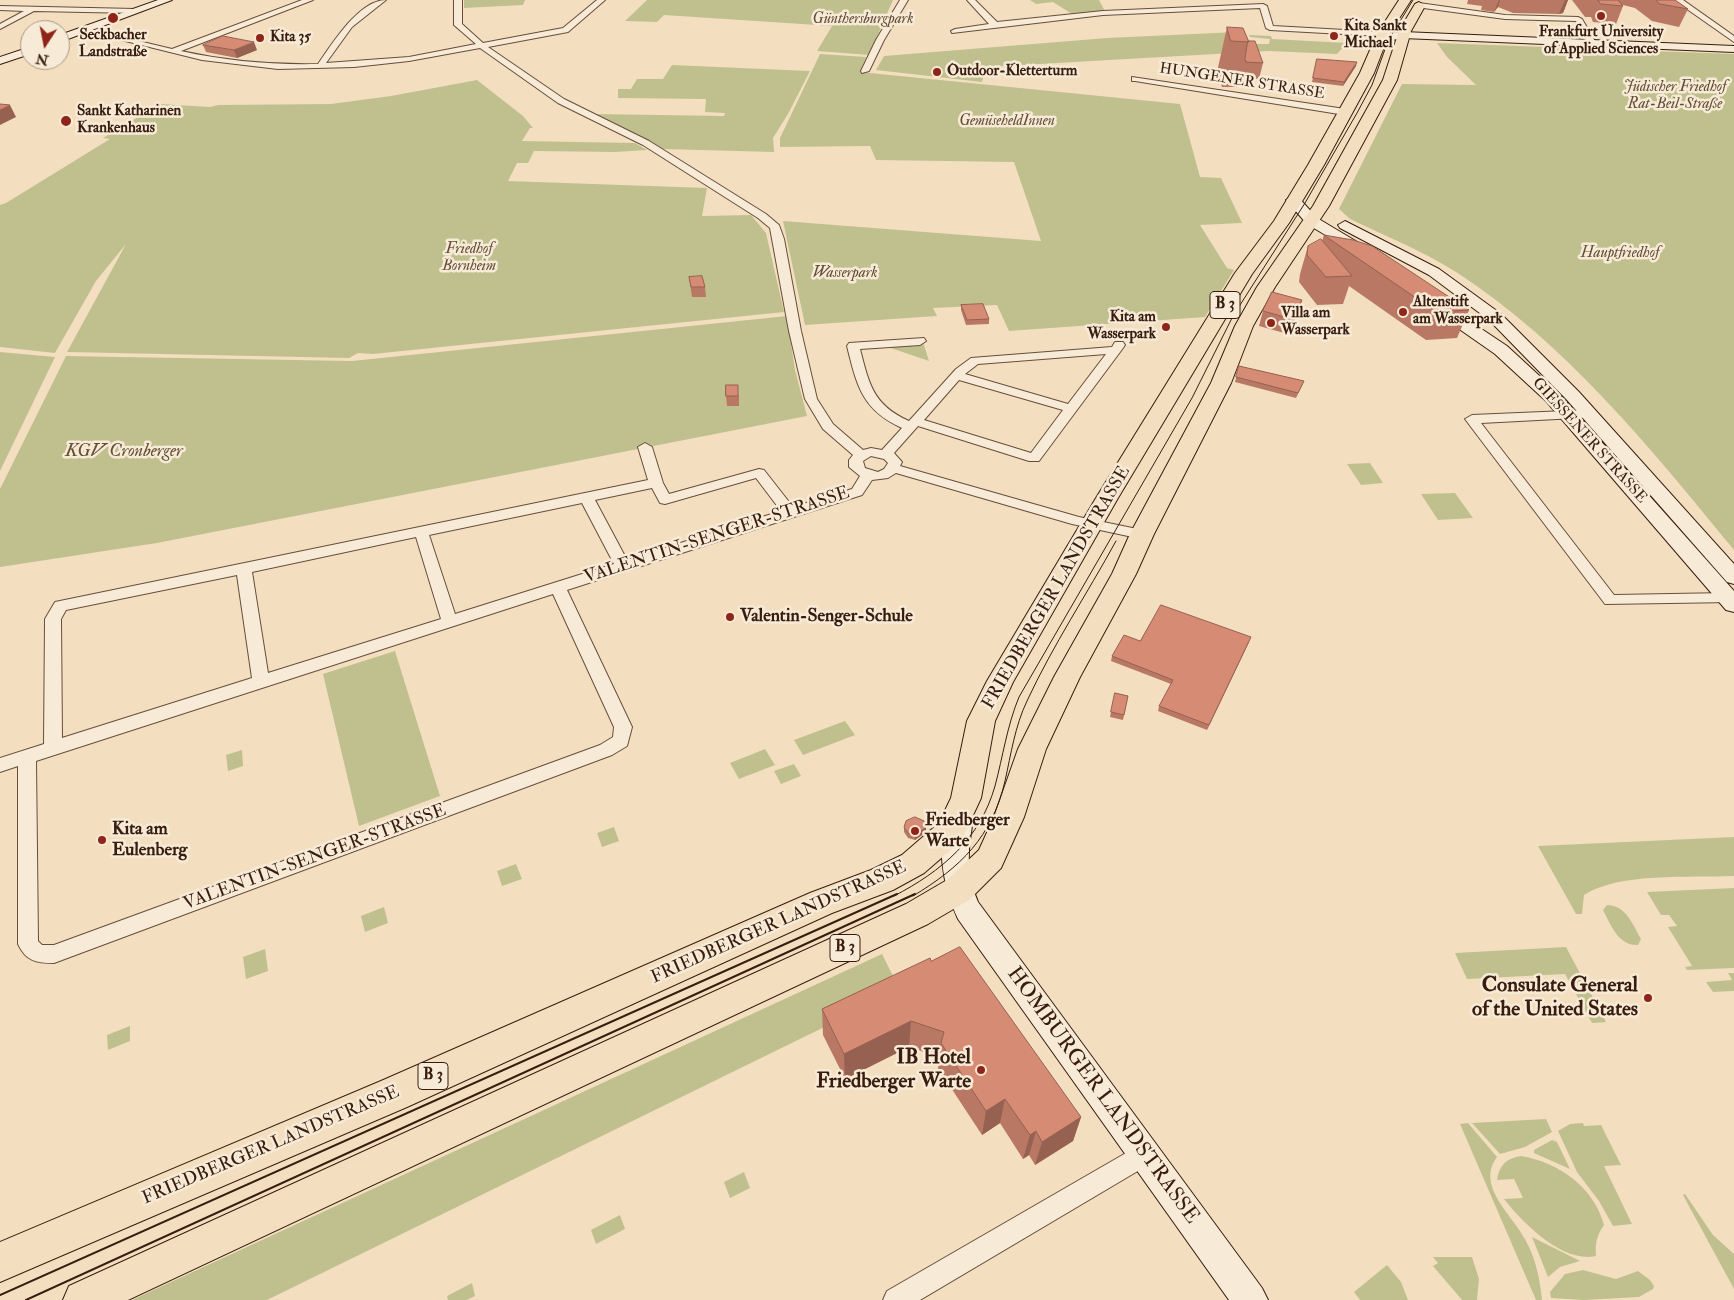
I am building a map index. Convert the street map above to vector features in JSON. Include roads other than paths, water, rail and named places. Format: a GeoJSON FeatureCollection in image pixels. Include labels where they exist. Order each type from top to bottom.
{"type":"FeatureCollection","features":[{"type":"Feature","properties":{"kind":"main road"},"geometry":{"type":"LineString","coordinates":[[70,35],[167,0]]}},
{"type":"Feature","properties":{"kind":"main road","name":"FRIEDBERGER LANDSTRASSE"},"geometry":{"type":"LineString","coordinates":[[83,1300],[917,914],[958,890],[978,873],[993,852],[1010,817],[1032,749],[1067,676],[1124,574],[1142,534],[1213,400],[1244,326],[1266,287],[1297,242],[1316,165],[1324,147],[1367,73],[1382,37],[1405,0]]}},
{"type":"Feature","properties":{"kind":"main road","name":"FRIEDBERGER LANDSTRASSE"},"geometry":{"type":"LineString","coordinates":[[0,1262],[394,1094],[822,903],[903,870],[923,858],[950,832],[961,811],[966,798],[978,735],[986,708],[1093,524],[1244,273],[1305,211],[1390,80],[1420,3]]}},
{"type":"Feature","properties":{"kind":"main road"},"geometry":{"type":"LineString","coordinates":[[1382,37],[1734,49]]}},
{"type":"Feature","properties":{"kind":"main road"},"geometry":{"type":"LineString","coordinates":[[0,61],[20,54]]}},
{"type":"Feature","properties":{"kind":"main road"},"geometry":{"type":"LineString","coordinates":[[1305,211],[1346,242],[1377,262]]}},
{"type":"Feature","properties":{"kind":"main road","name":"GIESSENER STRASSE"},"geometry":{"type":"LineString","coordinates":[[1305,211],[1336,221],[1410,258],[1452,285],[1495,317],[1590,414],[1734,577]]}},
{"type":"Feature","properties":{"kind":"main road"},"geometry":{"type":"LineString","coordinates":[[1297,242],[1318,240],[1346,242]]}},
{"type":"Feature","properties":{"kind":"main road","name":"GIESSENER STRASSE"},"geometry":{"type":"LineString","coordinates":[[1452,285],[1451,290],[1446,293],[1427,296],[1460,323],[1501,350],[1569,415],[1731,601]]}},
{"type":"Feature","properties":{"kind":"main road"},"geometry":{"type":"LineString","coordinates":[[1460,323],[1461,319],[1472,315],[1495,317]]}},
{"type":"Feature","properties":{"kind":"main road"},"geometry":{"type":"LineString","coordinates":[[958,890],[955,856],[961,811]]}},
{"type":"Feature","properties":{"kind":"main road","name":"HOMBURGER LANDSTRASSE"},"geometry":{"type":"LineString","coordinates":[[958,890],[973,918],[1250,1300]]}},
{"type":"Feature","properties":{"kind":"street"},"geometry":{"type":"LineString","coordinates":[[0,28],[47,0]]}},
{"type":"Feature","properties":{"kind":"street"},"geometry":{"type":"LineString","coordinates":[[94,9],[107,0]]}},
{"type":"Feature","properties":{"kind":"street"},"geometry":{"type":"LineString","coordinates":[[174,50],[309,0]]}},
{"type":"Feature","properties":{"kind":"street"},"geometry":{"type":"LineString","coordinates":[[320,66],[349,25],[382,0]]}},
{"type":"Feature","properties":{"kind":"street"},"geometry":{"type":"LineString","coordinates":[[458,0],[458,25],[481,45],[561,101],[646,143],[762,216],[775,228],[779,239],[793,322],[811,399],[828,426],[861,455]]}},
{"type":"Feature","properties":{"kind":"street"},"geometry":{"type":"LineString","coordinates":[[82,31],[174,50],[174,52],[202,58],[238,63],[320,66],[397,61],[565,30],[602,0]]}},
{"type":"Feature","properties":{"kind":"street"},"geometry":{"type":"LineString","coordinates":[[865,71],[878,43],[904,0]]}},
{"type":"Feature","properties":{"kind":"street"},"geometry":{"type":"LineString","coordinates":[[971,0],[995,25]]}},
{"type":"Feature","properties":{"kind":"street"},"geometry":{"type":"LineString","coordinates":[[1678,0],[1734,40]]}},
{"type":"Feature","properties":{"kind":"street"},"geometry":{"type":"LineString","coordinates":[[955,31],[1141,8],[1265,3],[1270,28],[1382,37]]}},
{"type":"Feature","properties":{"kind":"street"},"geometry":{"type":"LineString","coordinates":[[1420,3],[1505,17],[1578,19],[1592,43]]}},
{"type":"Feature","properties":{"kind":"street"},"geometry":{"type":"LineString","coordinates":[[0,8],[135,11]]}},
{"type":"Feature","properties":{"kind":"street","name":"HUNGENER STRASSE"},"geometry":{"type":"LineString","coordinates":[[1135,79],[1345,112]]}},
{"type":"Feature","properties":{"kind":"street"},"geometry":{"type":"LineString","coordinates":[[886,454],[914,424],[957,376],[975,361],[1118,346],[1034,458],[914,424],[885,414],[869,399],[853,346],[920,341]]}},
{"type":"Feature","properties":{"kind":"street"},"geometry":{"type":"LineString","coordinates":[[957,376],[1070,408]]}},
{"type":"Feature","properties":{"kind":"street"},"geometry":{"type":"LineString","coordinates":[[1590,414],[1472,419],[1610,600],[1731,601]]}},
{"type":"Feature","properties":{"kind":"street"},"geometry":{"type":"LineString","coordinates":[[645,447],[656,483],[665,500],[759,473],[790,513]]}},
{"type":"Feature","properties":{"kind":"street"},"geometry":{"type":"LineString","coordinates":[[871,452],[886,454],[895,462],[894,468],[888,473],[868,475],[856,467],[856,460],[861,455],[871,452]]}},
{"type":"Feature","properties":{"kind":"street"},"geometry":{"type":"LineString","coordinates":[[894,468],[1077,521],[1142,534]]}},
{"type":"Feature","properties":{"kind":"street","name":"VALENTIN-SENGER-STRASSE"},"geometry":{"type":"LineString","coordinates":[[0,765],[857,492],[868,475]]}},
{"type":"Feature","properties":{"kind":"street"},"geometry":{"type":"LineString","coordinates":[[53,748],[52,619],[61,606],[656,483]]}},
{"type":"Feature","properties":{"kind":"street"},"geometry":{"type":"LineString","coordinates":[[586,497],[623,566]]}},
{"type":"Feature","properties":{"kind":"street"},"geometry":{"type":"LineString","coordinates":[[421,531],[450,622]]}},
{"type":"Feature","properties":{"kind":"street"},"geometry":{"type":"LineString","coordinates":[[244,568],[261,682]]}},
{"type":"Feature","properties":{"kind":"street","name":"VALENTIN-SENGER-STRASSE"},"geometry":{"type":"LineString","coordinates":[[27,756],[28,944],[37,954],[54,954],[606,750],[621,741],[623,727],[558,588]]}},
{"type":"Feature","properties":{"kind":"street"},"geometry":{"type":"LineString","coordinates":[[896,1300],[1145,1154]]}},
{"type":"Feature","properties":{"kind":"tunnel"},"geometry":{"type":"LineString","coordinates":[[97,33],[105,35]]}},
{"type":"Feature","properties":{"kind":"tram line"},"geometry":{"type":"LineString","coordinates":[[894,896],[928,876],[957,852],[980,822],[995,786],[1008,730],[1019,697],[1192,398],[1233,316],[1305,203],[1357,113],[1372,85],[1388,41],[1413,0]]}},
{"type":"Feature","properties":{"kind":"tram line"},"geometry":{"type":"LineString","coordinates":[[913,896],[946,874],[960,862],[972,849],[992,819],[1005,781],[1016,730],[1027,701],[1059,640],[1116,541]]}},
{"type":"Feature","properties":{"kind":"tram line"},"geometry":{"type":"LineString","coordinates":[[0,1295],[897,894]]}},
{"type":"Feature","properties":{"kind":"tram line"},"geometry":{"type":"LineString","coordinates":[[26,1300],[915,894]]}},
{"type":"Feature","properties":{"kind":"place","name":"Frankfurt University of Applied Sciences"},"geometry":{"type":"Point","coordinates":[1601,16]}},
{"type":"Feature","properties":{"kind":"place","name":"Seckbacher Landstraße"},"geometry":{"type":"Point","coordinates":[113,18]}},
{"type":"Feature","properties":{"kind":"place","name":"Kita Sankt Michael"},"geometry":{"type":"Point","coordinates":[1334,36]}},
{"type":"Feature","properties":{"kind":"place","name":"Kita 35"},"geometry":{"type":"Point","coordinates":[260,38]}},
{"type":"Feature","properties":{"kind":"place","name":"Outdoor-Kletterturm"},"geometry":{"type":"Point","coordinates":[937,72]}},
{"type":"Feature","properties":{"kind":"place","name":"Sankt Katharinen Krankenhaus"},"geometry":{"type":"Point","coordinates":[66,121]}},
{"type":"Feature","properties":{"kind":"place","name":"Altenstift am Wasserpark"},"geometry":{"type":"Point","coordinates":[1403,312]}},
{"type":"Feature","properties":{"kind":"place","name":"Villa am Wasserpark"},"geometry":{"type":"Point","coordinates":[1271,323]}},
{"type":"Feature","properties":{"kind":"place","name":"Kita am Wasserpark"},"geometry":{"type":"Point","coordinates":[1166,327]}},
{"type":"Feature","properties":{"kind":"place","name":"Valentin-Senger-Schule"},"geometry":{"type":"Point","coordinates":[730,617]}},
{"type":"Feature","properties":{"kind":"place","name":"Friedberger Warte"},"geometry":{"type":"Point","coordinates":[915,831]}},
{"type":"Feature","properties":{"kind":"place","name":"Kita am Eulenberg"},"geometry":{"type":"Point","coordinates":[102,840]}},
{"type":"Feature","properties":{"kind":"place","name":"Consulate General of the United States"},"geometry":{"type":"Point","coordinates":[1648,998]}},
{"type":"Feature","properties":{"kind":"place","name":"IB Hotel Friedberger Warte"},"geometry":{"type":"Point","coordinates":[981,1070]}},
{"type":"Feature","properties":{"kind":"park label","name":"Günthersburgpark"},"geometry":{"type":"Point","coordinates":[863,20]}},
{"type":"Feature","properties":{"kind":"park label","name":"Jüdischer Friedhof Rat-Beil-Straße"},"geometry":{"type":"Point","coordinates":[1675,96]}},
{"type":"Feature","properties":{"kind":"park label","name":"GemüseheldInnen"},"geometry":{"type":"Point","coordinates":[1007,122]}},
{"type":"Feature","properties":{"kind":"park label","name":"Hauptfriedhof"},"geometry":{"type":"Point","coordinates":[1620,254]}},
{"type":"Feature","properties":{"kind":"park label","name":"Friedhof Bornheim"},"geometry":{"type":"Point","coordinates":[469,258]}},
{"type":"Feature","properties":{"kind":"park label","name":"Wasserpark"},"geometry":{"type":"Point","coordinates":[845,274]}},
{"type":"Feature","properties":{"kind":"park label","name":"KGV Cronberger"},"geometry":{"type":"Point","coordinates":[124,452]}}]}
